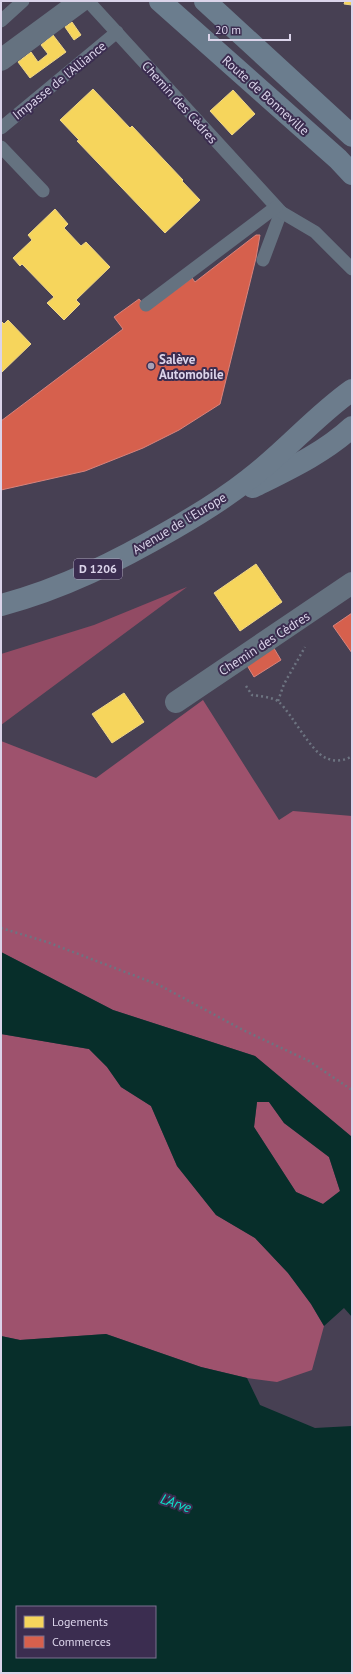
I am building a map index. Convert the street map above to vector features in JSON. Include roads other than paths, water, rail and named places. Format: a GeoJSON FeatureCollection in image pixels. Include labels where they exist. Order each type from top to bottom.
{"type":"FeatureCollection","features":[{"type":"Feature","properties":{"kind":"main road","name":"Route de Bonneville"},"geometry":{"type":"LineString","coordinates":[[160,1],[338,159],[352,174]]}},
{"type":"Feature","properties":{"kind":"main road"},"geometry":{"type":"LineString","coordinates":[[205,1],[352,136]]}},
{"type":"Feature","properties":{"kind":"main road","name":"Avenue de l'Europe"},"geometry":{"type":"LineString","coordinates":[[334,403],[352,374]]}},
{"type":"Feature","properties":{"kind":"main road","name":"Avenue de l'Europe"},"geometry":{"type":"LineString","coordinates":[[1,605],[20,600],[72,581],[145,545],[221,500],[250,479],[334,403],[352,390]]}},
{"type":"Feature","properties":{"kind":"main road"},"geometry":{"type":"LineString","coordinates":[[188,520],[305,460],[328,445],[352,426]]}},
{"type":"Feature","properties":{"kind":"street"},"geometry":{"type":"LineString","coordinates":[[1,60],[81,1]]}},
{"type":"Feature","properties":{"kind":"street","name":"Chemin des Cèdres"},"geometry":{"type":"LineString","coordinates":[[176,702],[352,583]]}},
{"type":"Feature","properties":{"kind":"lane"},"geometry":{"type":"LineString","coordinates":[[1,21],[23,1]]}},
{"type":"Feature","properties":{"kind":"lane","name":"Chemin des Cèdres"},"geometry":{"type":"LineString","coordinates":[[88,1],[277,207],[315,232],[352,269]]}},
{"type":"Feature","properties":{"kind":"lane","name":"Impasse de l'Alliance"},"geometry":{"type":"LineString","coordinates":[[1,128],[117,32]]}},
{"type":"Feature","properties":{"kind":"lane"},"geometry":{"type":"LineString","coordinates":[[1,147],[43,191]]}},
{"type":"Feature","properties":{"kind":"lane"},"geometry":{"type":"LineString","coordinates":[[263,260],[277,207]]}},
{"type":"Feature","properties":{"kind":"lane"},"geometry":{"type":"LineString","coordinates":[[146,305],[277,207]]}},
{"type":"Feature","properties":{"kind":"water"},"geometry":{"type":"Polygon","coordinates":[[[1,952],[113,1010],[255,1056],[352,1137],[352,1317],[344,1308],[324,1326],[311,1304],[288,1273],[255,1238],[216,1215],[177,1166],[151,1106],[121,1087],[107,1067],[89,1049],[1,1034],[1,952]],[[257,1102],[254,1127],[296,1192],[323,1204],[340,1191],[329,1157],[284,1123],[269,1102],[257,1102]]]}},
{"type":"Feature","properties":{"kind":"water","name":"L'Arve"},"geometry":{"type":"Polygon","coordinates":[[[106,1334],[201,1367],[247,1378],[260,1405],[315,1428],[352,1426],[352,1673],[1,1673],[1,1336],[20,1340],[106,1334]]]}},
{"type":"Feature","properties":{"kind":"place","name":"Salève Automobile"},"geometry":{"type":"Point","coordinates":[151,366]}}]}
